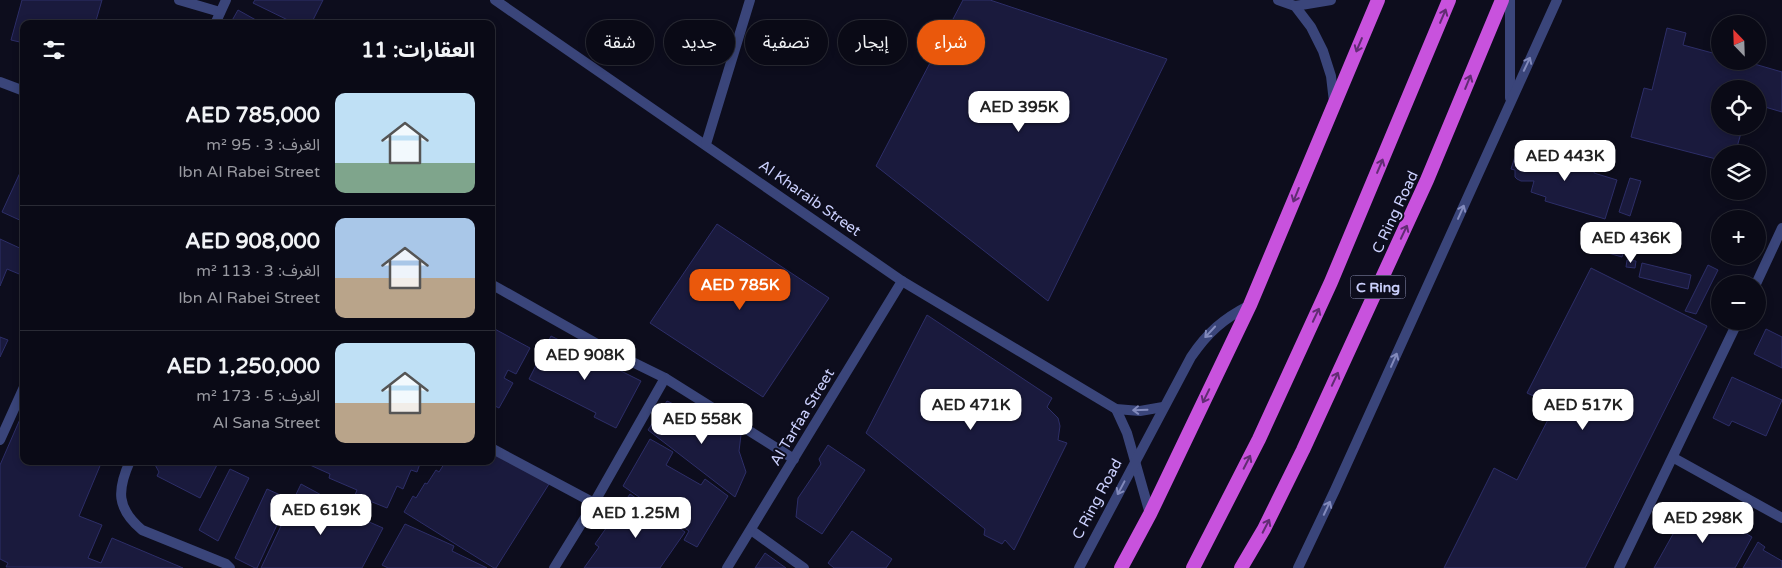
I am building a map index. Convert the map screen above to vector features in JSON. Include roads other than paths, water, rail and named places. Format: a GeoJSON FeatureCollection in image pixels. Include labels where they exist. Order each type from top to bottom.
{"type":"FeatureCollection","features":[{"type":"Feature","properties":{"kind":"highway"},"geometry":{"type":"LineString","coordinates":[[1122,568],[1150,514],[1250,305],[1378,0]]}},
{"type":"Feature","properties":{"kind":"highway"},"geometry":{"type":"LineString","coordinates":[[1193,568],[1259,439],[1331,282],[1449,0]]}},
{"type":"Feature","properties":{"kind":"highway","name":"C Ring Road"},"geometry":{"type":"LineString","coordinates":[[1241,568],[1264,529],[1303,450],[1427,180],[1502,0]]}},
{"type":"Feature","properties":{"kind":"street"},"geometry":{"type":"LineString","coordinates":[[178,0],[220,12]]}},
{"type":"Feature","properties":{"kind":"street"},"geometry":{"type":"LineString","coordinates":[[217,20],[226,0]]}},
{"type":"Feature","properties":{"kind":"street","name":"Al Kharaib Street"},"geometry":{"type":"LineString","coordinates":[[495,0],[902,281],[1116,409],[1140,411],[1163,407]]}},
{"type":"Feature","properties":{"kind":"street"},"geometry":{"type":"LineString","coordinates":[[706,144],[750,0]]}},
{"type":"Feature","properties":{"kind":"street"},"geometry":{"type":"LineString","coordinates":[[1278,0],[1295,6],[1331,0]]}},
{"type":"Feature","properties":{"kind":"street"},"geometry":{"type":"LineString","coordinates":[[1510,0],[1510,101]]}},
{"type":"Feature","properties":{"kind":"street"},"geometry":{"type":"LineString","coordinates":[[1298,568],[1340,481],[1557,0]]}},
{"type":"Feature","properties":{"kind":"street"},"geometry":{"type":"LineString","coordinates":[[1295,6],[1311,27],[1323,51],[1331,76],[1334,102]]}},
{"type":"Feature","properties":{"kind":"street"},"geometry":{"type":"LineString","coordinates":[[0,82],[20,90]]}},
{"type":"Feature","properties":{"kind":"street"},"geometry":{"type":"LineString","coordinates":[[1760,275],[1782,228]]}},
{"type":"Feature","properties":{"kind":"street","name":"Al Tarfaa Street"},"geometry":{"type":"LineString","coordinates":[[727,568],[902,281]]}},
{"type":"Feature","properties":{"kind":"street"},"geometry":{"type":"LineString","coordinates":[[495,286],[608,350],[664,378],[794,459]]}},
{"type":"Feature","properties":{"kind":"street","name":"C Ring Road"},"geometry":{"type":"LineString","coordinates":[[1079,568],[1191,357],[1216,326],[1232,314],[1250,305]]}},
{"type":"Feature","properties":{"kind":"street"},"geometry":{"type":"LineString","coordinates":[[1620,568],[1734,330]]}},
{"type":"Feature","properties":{"kind":"street"},"geometry":{"type":"LineString","coordinates":[[554,568],[594,503],[664,378]]}},
{"type":"Feature","properties":{"kind":"street"},"geometry":{"type":"LineString","coordinates":[[0,440],[20,396]]}},
{"type":"Feature","properties":{"kind":"street"},"geometry":{"type":"LineString","coordinates":[[1116,409],[1127,433],[1150,514]]}},
{"type":"Feature","properties":{"kind":"street"},"geometry":{"type":"LineString","coordinates":[[495,450],[594,503]]}},
{"type":"Feature","properties":{"kind":"street"},"geometry":{"type":"LineString","coordinates":[[1674,458],[1782,518]]}},
{"type":"Feature","properties":{"kind":"street"},"geometry":{"type":"LineString","coordinates":[[128,465],[122,478],[120,493],[123,508],[131,520],[142,530],[226,564],[230,568]]}},
{"type":"Feature","properties":{"kind":"street"},"geometry":{"type":"LineString","coordinates":[[751,530],[804,568]]}}]}
